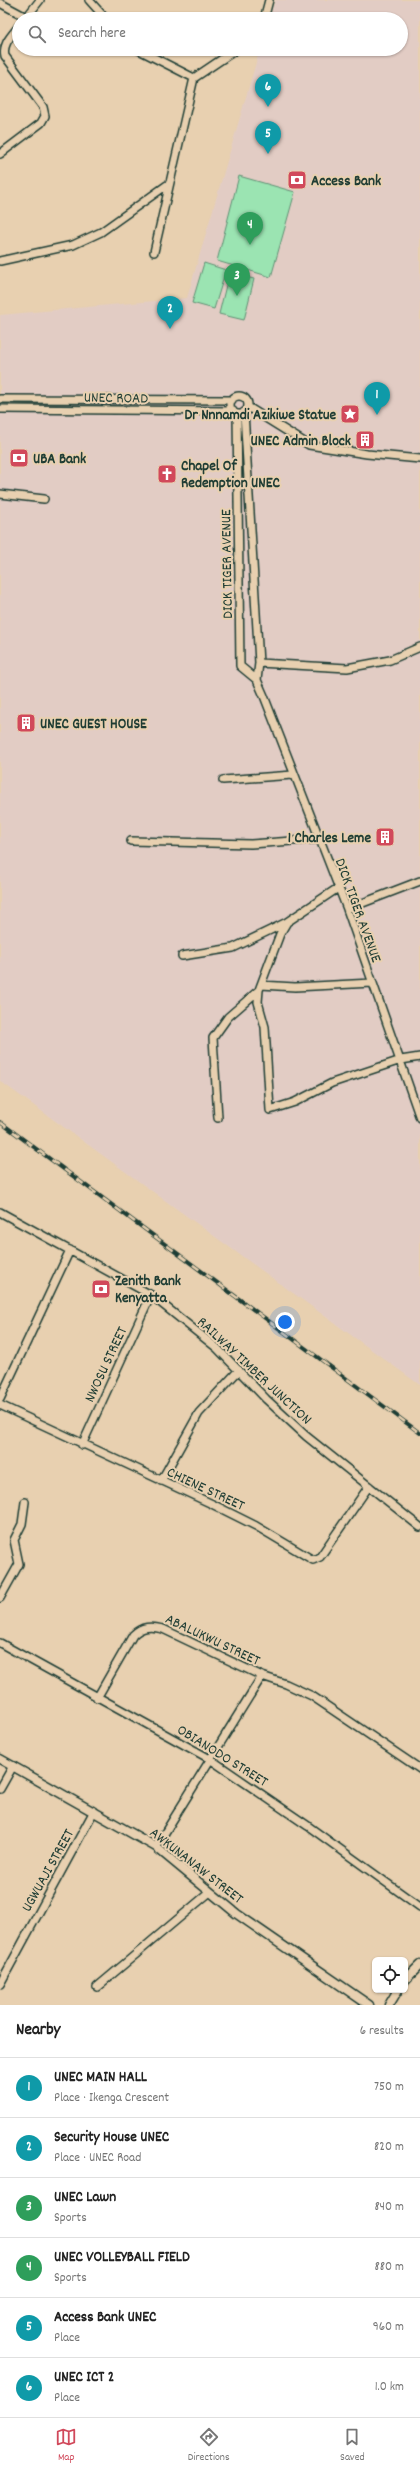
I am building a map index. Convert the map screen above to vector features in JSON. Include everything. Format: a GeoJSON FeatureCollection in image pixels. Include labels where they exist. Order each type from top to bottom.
{"type":"FeatureCollection","features":[{"type":"Feature","properties":{"kind":"street"},"geometry":{"type":"LineString","coordinates":[[30,12],[40,0]]}},
{"type":"Feature","properties":{"kind":"street"},"geometry":{"type":"LineString","coordinates":[[89,0],[100,12]]}},
{"type":"Feature","properties":{"kind":"street"},"geometry":{"type":"LineString","coordinates":[[266,12],[269,0]]}},
{"type":"Feature","properties":{"kind":"street"},"geometry":{"type":"LineString","coordinates":[[0,3],[15,12]]}},
{"type":"Feature","properties":{"kind":"street"},"geometry":{"type":"LineString","coordinates":[[0,154],[41,123],[45,116],[42,107],[2,51],[12,35]]}},
{"type":"Feature","properties":{"kind":"street"},"geometry":{"type":"LineString","coordinates":[[151,56],[194,78]]}},
{"type":"Feature","properties":{"kind":"street"},"geometry":{"type":"LineString","coordinates":[[154,252],[167,185],[194,78],[227,56]]}},
{"type":"Feature","properties":{"kind":"street"},"geometry":{"type":"LineString","coordinates":[[0,261],[73,245],[101,232],[167,185]]}},
{"type":"Feature","properties":{"kind":"street","name":"UNEC ROAD"},"geometry":{"type":"LineString","coordinates":[[0,399],[232,400],[238,396],[245,398],[241,411],[0,409]]}},
{"type":"Feature","properties":{"kind":"street"},"geometry":{"type":"LineString","coordinates":[[232,400],[230,405],[309,445],[367,454],[420,459]]}},
{"type":"Feature","properties":{"kind":"street","name":"DICK TIGER AVENUE"},"geometry":{"type":"LineString","coordinates":[[241,411],[259,663],[257,680],[293,775],[347,909],[420,1118]]}},
{"type":"Feature","properties":{"kind":"street","name":"DICK TIGER AVENUE"},"geometry":{"type":"LineString","coordinates":[[241,411],[240,666],[257,680]]}},
{"type":"Feature","properties":{"kind":"street"},"geometry":{"type":"LineString","coordinates":[[0,494],[44,499]]}},
{"type":"Feature","properties":{"kind":"street"},"geometry":{"type":"LineString","coordinates":[[259,663],[347,668],[390,660],[420,647]]}},
{"type":"Feature","properties":{"kind":"street"},"geometry":{"type":"LineString","coordinates":[[223,780],[293,775]]}},
{"type":"Feature","properties":{"kind":"street"},"geometry":{"type":"LineString","coordinates":[[130,841],[251,844],[320,840]]}},
{"type":"Feature","properties":{"kind":"street"},"geometry":{"type":"LineString","coordinates":[[347,909],[420,881]]}},
{"type":"Feature","properties":{"kind":"street"},"geometry":{"type":"LineString","coordinates":[[182,956],[234,948],[287,922],[338,888]]}},
{"type":"Feature","properties":{"kind":"street"},"geometry":{"type":"LineString","coordinates":[[287,922],[280,934],[260,988],[258,1002],[265,1027],[270,1110],[295,1102],[332,1083],[401,1060],[420,1057]]}},
{"type":"Feature","properties":{"kind":"street"},"geometry":{"type":"LineString","coordinates":[[218,1118],[213,1038],[228,1017],[260,988],[372,982]]}},
{"type":"Feature","properties":{"kind":"street","name":"RAILWAY TIMBER JUNCTION"},"geometry":{"type":"LineString","coordinates":[[0,1212],[151,1295],[212,1344],[266,1399],[306,1436],[420,1526]]}},
{"type":"Feature","properties":{"kind":"street"},"geometry":{"type":"LineString","coordinates":[[0,1399],[70,1250]]}},
{"type":"Feature","properties":{"kind":"street","name":"NWOSU STREET"},"geometry":{"type":"LineString","coordinates":[[82,1445],[151,1295]]}},
{"type":"Feature","properties":{"kind":"street"},"geometry":{"type":"LineString","coordinates":[[161,1481],[199,1413],[239,1370]]}},
{"type":"Feature","properties":{"kind":"street","name":"CHIENE STREET"},"geometry":{"type":"LineString","coordinates":[[0,1405],[256,1526],[313,1560],[320,1557],[368,1486]]}},
{"type":"Feature","properties":{"kind":"street"},"geometry":{"type":"LineString","coordinates":[[0,1598],[18,1564],[14,1540],[22,1524],[25,1502]]}},
{"type":"Feature","properties":{"kind":"street","name":"ABALUKWU STREET"},"geometry":{"type":"LineString","coordinates":[[97,1698],[133,1635],[138,1630],[148,1626],[163,1629],[262,1676],[286,1684],[312,1696],[420,1769]]}},
{"type":"Feature","properties":{"kind":"street","name":"OBIANODO STREET"},"geometry":{"type":"LineString","coordinates":[[0,1643],[97,1698],[210,1759],[308,1826],[420,1907]]}},
{"type":"Feature","properties":{"kind":"street","name":"ABALUKWU STREET"},"geometry":{"type":"LineString","coordinates":[[156,1847],[262,1676]]}},
{"type":"Feature","properties":{"kind":"street","name":"AWKUNANAW STREET"},"geometry":{"type":"LineString","coordinates":[[0,1759],[156,1847],[210,1892],[271,1939],[369,2005]]}},
{"type":"Feature","properties":{"kind":"street"},"geometry":{"type":"LineString","coordinates":[[0,1789],[13,1766]]}},
{"type":"Feature","properties":{"kind":"street","name":"UGWUAJI STREET"},"geometry":{"type":"LineString","coordinates":[[0,1984],[94,1811]]}},
{"type":"Feature","properties":{"kind":"street"},"geometry":{"type":"LineString","coordinates":[[98,1987],[210,1892]]}},
{"type":"Feature","properties":{"kind":"street"},"geometry":{"type":"LineString","coordinates":[[408,1977],[420,1965]]}},
{"type":"Feature","properties":{"kind":"street"},"geometry":{"type":"LineString","coordinates":[[389,2005],[396,1993]]}},
{"type":"Feature","properties":{"kind":"shaded area"},"geometry":{"type":"Polygon","coordinates":[[[275,0],[420,0],[420,1385],[0,1081],[0,315],[187,298],[258,56],[408,56],[408,12],[271,12],[275,0]]]}},
{"type":"Feature","properties":{"kind":"green space"},"geometry":{"type":"Polygon","coordinates":[[[239,176],[295,192],[271,277],[217,261],[239,176]]]}},
{"type":"Feature","properties":{"kind":"green space"},"geometry":{"type":"Polygon","coordinates":[[[204,263],[226,270],[214,309],[192,303],[204,263]]]}},
{"type":"Feature","properties":{"kind":"green space"},"geometry":{"type":"Polygon","coordinates":[[[229,273],[254,279],[244,320],[219,314],[229,273]]]}},
{"type":"Feature","properties":{"kind":"railway"},"geometry":{"type":"LineString","coordinates":[[0,1122],[420,1433]]}},
{"type":"Feature","properties":{"kind":"place","name":"UNEC ICT 2"},"geometry":{"type":"Point","coordinates":[268,107]}},
{"type":"Feature","properties":{"kind":"place","name":"Access Bank UNEC"},"geometry":{"type":"Point","coordinates":[268,154]}},
{"type":"Feature","properties":{"kind":"place","name":"Access Bank"},"geometry":{"type":"Point","coordinates":[297,180]}},
{"type":"Feature","properties":{"kind":"place","name":"UNEC VOLLEYBALL FIELD"},"geometry":{"type":"Point","coordinates":[250,245]}},
{"type":"Feature","properties":{"kind":"place","name":"UNEC Lawn"},"geometry":{"type":"Point","coordinates":[237,296]}},
{"type":"Feature","properties":{"kind":"place","name":"Security House UNEC"},"geometry":{"type":"Point","coordinates":[170,329]}},
{"type":"Feature","properties":{"kind":"place","name":"Dr Nnnamdi Azikiwe Statue"},"geometry":{"type":"Point","coordinates":[350,414]}},
{"type":"Feature","properties":{"kind":"place","name":"UNEC MAIN HALL"},"geometry":{"type":"Point","coordinates":[377,415]}},
{"type":"Feature","properties":{"kind":"place","name":"UNEC Admin Block"},"geometry":{"type":"Point","coordinates":[365,440]}},
{"type":"Feature","properties":{"kind":"place","name":"UBA Bank"},"geometry":{"type":"Point","coordinates":[19,458]}},
{"type":"Feature","properties":{"kind":"place","name":"Chapel Of Redemption UNEC"},"geometry":{"type":"Point","coordinates":[167,474]}},
{"type":"Feature","properties":{"kind":"place","name":"UNEC GUEST HOUSE"},"geometry":{"type":"Point","coordinates":[26,723]}},
{"type":"Feature","properties":{"kind":"place","name":"1 Charles Leme"},"geometry":{"type":"Point","coordinates":[385,837]}},
{"type":"Feature","properties":{"kind":"place","name":"Zenith Bank Kenyatta"},"geometry":{"type":"Point","coordinates":[101,1289]}}]}
